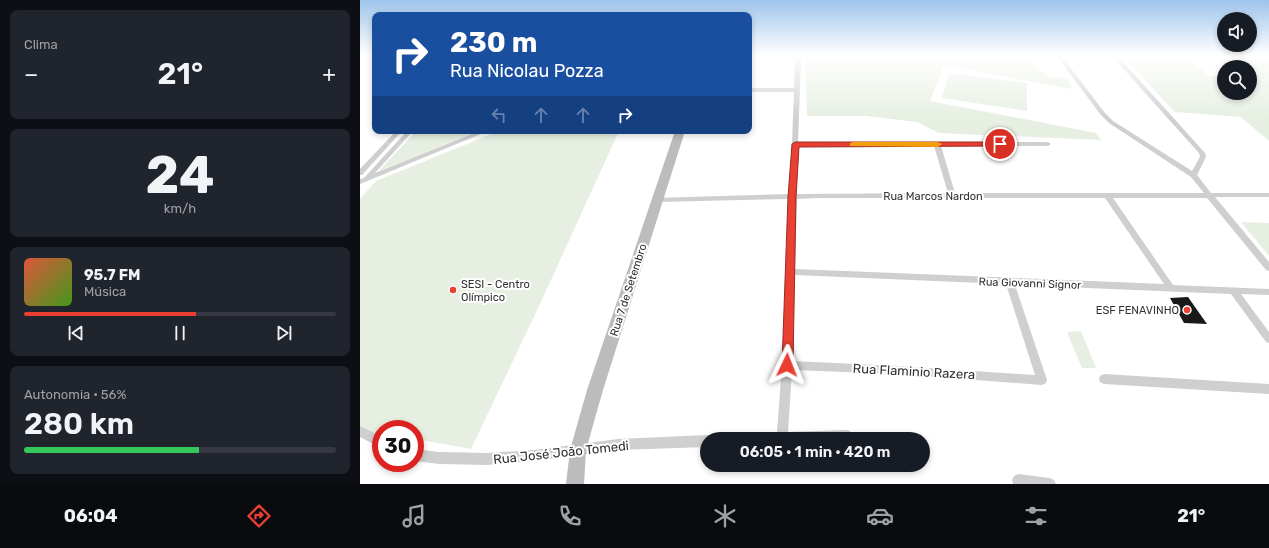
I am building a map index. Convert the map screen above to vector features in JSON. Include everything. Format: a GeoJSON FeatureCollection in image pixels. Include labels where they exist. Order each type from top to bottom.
{"type":"FeatureCollection","features":[{"type":"Feature","properties":{"kind":"street"},"geometry":{"type":"LineString","coordinates":[[782,432],[791,272],[792,197],[797,77]]}},
{"type":"Feature","properties":{"kind":"street"},"geometry":{"type":"LineString","coordinates":[[1075,77],[1103,114],[1111,122],[1193,175],[1269,268]]}},
{"type":"Feature","properties":{"kind":"street"},"geometry":{"type":"LineString","coordinates":[[1133,77],[1202,153],[1204,157],[1193,175]]}},
{"type":"Feature","properties":{"kind":"street"},"geometry":{"type":"LineString","coordinates":[[752,90],[797,90]]}},
{"type":"Feature","properties":{"kind":"street"},"geometry":{"type":"LineString","coordinates":[[360,173],[396,134]]}},
{"type":"Feature","properties":{"kind":"street"},"geometry":{"type":"LineString","coordinates":[[360,186],[407,134]]}},
{"type":"Feature","properties":{"kind":"street"},"geometry":{"type":"LineString","coordinates":[[363,181],[478,134]]}},
{"type":"Feature","properties":{"kind":"street","name":"Rua 7 de Setembro"},"geometry":{"type":"LineString","coordinates":[[575,484],[578,450],[595,390],[679,134]]}},
{"type":"Feature","properties":{"kind":"street"},"geometry":{"type":"LineString","coordinates":[[795,144],[1048,144]]}},
{"type":"Feature","properties":{"kind":"street"},"geometry":{"type":"LineString","coordinates":[[937,144],[952,195]]}},
{"type":"Feature","properties":{"kind":"street","name":"Rua Marcos Nardon"},"geometry":{"type":"LineString","coordinates":[[657,200],[952,195],[1269,195]]}},
{"type":"Feature","properties":{"kind":"street"},"geometry":{"type":"LineString","coordinates":[[1108,196],[1171,288]]}},
{"type":"Feature","properties":{"kind":"street","name":"Rua Giovanni Signor"},"geometry":{"type":"LineString","coordinates":[[791,272],[1269,292]]}},
{"type":"Feature","properties":{"kind":"street","name":"Rua Flaminio Razera"},"geometry":{"type":"LineString","coordinates":[[787,365],[899,370],[1042,380],[1010,282]]}},
{"type":"Feature","properties":{"kind":"street"},"geometry":{"type":"LineString","coordinates":[[1233,290],[1269,339]]}},
{"type":"Feature","properties":{"kind":"street"},"geometry":{"type":"LineString","coordinates":[[1104,379],[1269,389]]}},
{"type":"Feature","properties":{"kind":"street"},"geometry":{"type":"LineString","coordinates":[[360,431],[372,437]]}},
{"type":"Feature","properties":{"kind":"street","name":"Rua José João Tomedi"},"geometry":{"type":"LineString","coordinates":[[424,457],[436,459],[475,461],[532,457],[609,446],[700,441]]}},
{"type":"Feature","properties":{"kind":"street"},"geometry":{"type":"LineString","coordinates":[[1019,482],[1050,484]]}},
{"type":"Feature","properties":{"kind":"shaded area"},"geometry":{"type":"Polygon","coordinates":[[[806,77],[939,77],[930,101],[1096,133],[1101,140],[939,133],[917,122],[866,116],[807,116],[806,77]]]}},
{"type":"Feature","properties":{"kind":"shaded area"},"geometry":{"type":"Polygon","coordinates":[[[948,77],[977,77],[1027,83],[1027,111],[942,98],[948,77]]]}},
{"type":"Feature","properties":{"kind":"shaded area"},"geometry":{"type":"Polygon","coordinates":[[[1006,77],[1067,78],[1072,89],[1006,77]]]}},
{"type":"Feature","properties":{"kind":"shaded area"},"geometry":{"type":"Polygon","coordinates":[[[1142,77],[1217,77],[1217,100],[1257,100],[1257,77],[1269,77],[1269,141],[1241,117],[1175,112],[1142,77]]]}},
{"type":"Feature","properties":{"kind":"shaded area"},"geometry":{"type":"Polygon","coordinates":[[[413,134],[471,134],[379,171],[413,134]]]}},
{"type":"Feature","properties":{"kind":"shaded area","name":"SESI - Centro Olímpico"},"geometry":{"type":"Polygon","coordinates":[[[492,134],[618,134],[540,304],[471,449],[424,441],[424,420],[372,420],[372,432],[360,430],[360,199],[376,181],[492,134]]]}},
{"type":"Feature","properties":{"kind":"shaded area"},"geometry":{"type":"Polygon","coordinates":[[[1241,222],[1269,223],[1269,256],[1241,222]]]}},
{"type":"Feature","properties":{"kind":"shaded area"},"geometry":{"type":"Polygon","coordinates":[[[1081,331],[1096,368],[1082,368],[1067,332],[1081,331]]]}},
{"type":"Feature","properties":{"kind":"building","name":"ESF FENAVINHO"},"geometry":{"type":"Polygon","coordinates":[[[1188,297],[1207,324],[1184,323],[1170,298],[1188,297]]]}},
{"type":"Feature","properties":{"kind":"slow traffic"},"geometry":{"type":"LineString","coordinates":[[853,145],[938,144]]}},
{"type":"Feature","properties":{"kind":"place","name":"SESI - Centro Olímpico"},"geometry":{"type":"Point","coordinates":[453,290]}},
{"type":"Feature","properties":{"kind":"place","name":"ESF FENAVINHO"},"geometry":{"type":"Point","coordinates":[1187,310]}},
{"type":"Feature","properties":{"kind":"route"},"geometry":{"type":"LineString","coordinates":[[787,365],[795,144],[1000,144]]}}]}
